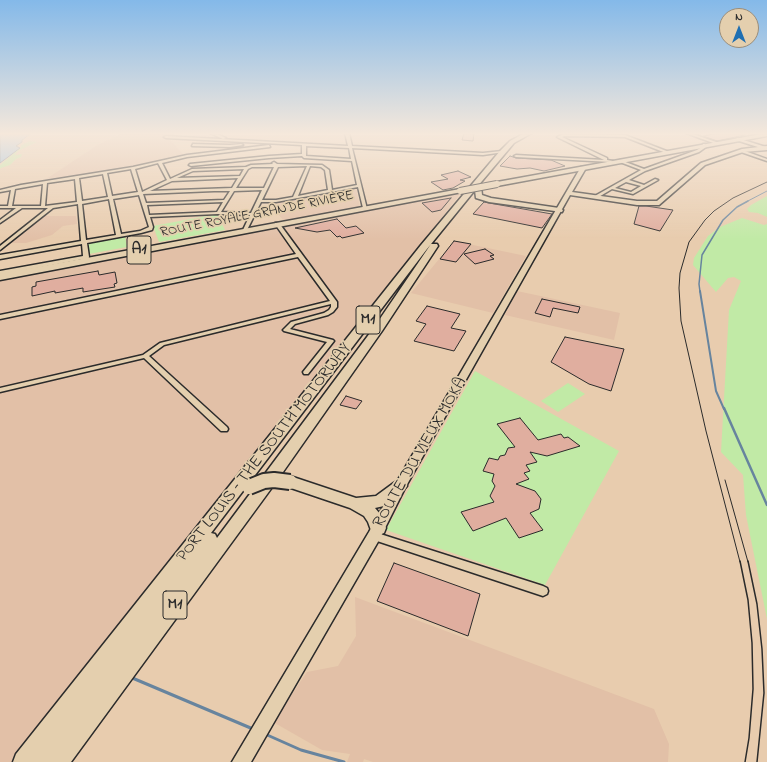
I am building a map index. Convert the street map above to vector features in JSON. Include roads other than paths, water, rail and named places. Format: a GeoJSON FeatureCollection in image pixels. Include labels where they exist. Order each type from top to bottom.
{"type":"FeatureCollection","features":[{"type":"Feature","properties":{"kind":"highway","name":"PORT LOUIS – THE SOUTH MOTORWAY"},"geometry":{"type":"LineString","coordinates":[[24,762],[419,253],[488,169]]}},
{"type":"Feature","properties":{"kind":"highway","name":"PORT LOUIS – THE SOUTH MOTORWAY"},"geometry":{"type":"LineString","coordinates":[[58,762],[275,472],[377,331],[432,249],[496,169]]}},
{"type":"Feature","properties":{"kind":"highway"},"geometry":{"type":"LineString","coordinates":[[478,189],[479,196],[489,200],[559,210]]}},
{"type":"Feature","properties":{"kind":"highway"},"geometry":{"type":"LineString","coordinates":[[38,762],[140,632],[228,511],[249,487],[264,481],[274,480],[290,482],[355,504],[370,512],[375,519],[376,532]]}},
{"type":"Feature","properties":{"kind":"highway"},"geometry":{"type":"LineString","coordinates":[[355,504],[379,502],[389,496],[400,486]]}},
{"type":"Feature","properties":{"kind":"main road","name":"ROUTE ROYALE GRANDE RIVIÈRE"},"geometry":{"type":"LineString","coordinates":[[0,277],[86,259],[580,169]]}},
{"type":"Feature","properties":{"kind":"main road","name":"ROUTE DU VIEUX MOKA"},"geometry":{"type":"LineString","coordinates":[[241,762],[376,532],[400,486],[583,169]]}},
{"type":"Feature","properties":{"kind":"main road"},"geometry":{"type":"LineString","coordinates":[[569,193],[637,203],[659,203],[698,169]]}},
{"type":"Feature","properties":{"kind":"main road"},"geometry":{"type":"LineString","coordinates":[[572,170],[575,180]]}},
{"type":"Feature","properties":{"kind":"main road"},"geometry":{"type":"LineString","coordinates":[[552,174],[566,175],[575,180]]}},
{"type":"Feature","properties":{"kind":"street"},"geometry":{"type":"LineString","coordinates":[[0,192],[21,186],[105,174],[130,169]]}},
{"type":"Feature","properties":{"kind":"street"},"geometry":{"type":"LineString","coordinates":[[0,257],[141,232],[150,229],[148,216],[133,169]]}},
{"type":"Feature","properties":{"kind":"street"},"geometry":{"type":"LineString","coordinates":[[163,169],[170,180]]}},
{"type":"Feature","properties":{"kind":"street"},"geometry":{"type":"LineString","coordinates":[[141,193],[192,170],[229,169]]}},
{"type":"Feature","properties":{"kind":"street"},"geometry":{"type":"LineString","coordinates":[[218,213],[249,169]]}},
{"type":"Feature","properties":{"kind":"street"},"geometry":{"type":"LineString","coordinates":[[245,230],[275,169]]}},
{"type":"Feature","properties":{"kind":"street"},"geometry":{"type":"LineString","coordinates":[[295,198],[307,169]]}},
{"type":"Feature","properties":{"kind":"street"},"geometry":{"type":"LineString","coordinates":[[325,169],[327,170],[330,192]]}},
{"type":"Feature","properties":{"kind":"street"},"geometry":{"type":"LineString","coordinates":[[355,169],[365,208]]}},
{"type":"Feature","properties":{"kind":"street"},"geometry":{"type":"LineString","coordinates":[[595,196],[648,169]]}},
{"type":"Feature","properties":{"kind":"street"},"geometry":{"type":"LineString","coordinates":[[105,174],[119,236]]}},
{"type":"Feature","properties":{"kind":"street"},"geometry":{"type":"LineString","coordinates":[[0,273],[86,259],[78,203],[77,178]]}},
{"type":"Feature","properties":{"kind":"street"},"geometry":{"type":"LineString","coordinates":[[170,180],[241,178]]}},
{"type":"Feature","properties":{"kind":"street"},"geometry":{"type":"LineString","coordinates":[[625,180],[644,186]]}},
{"type":"Feature","properties":{"kind":"street"},"geometry":{"type":"LineString","coordinates":[[611,188],[632,193],[656,180]]}},
{"type":"Feature","properties":{"kind":"street"},"geometry":{"type":"LineString","coordinates":[[43,207],[45,183]]}},
{"type":"Feature","properties":{"kind":"street"},"geometry":{"type":"LineString","coordinates":[[260,201],[276,201],[360,186]]}},
{"type":"Feature","properties":{"kind":"street"},"geometry":{"type":"LineString","coordinates":[[10,207],[13,188]]}},
{"type":"Feature","properties":{"kind":"street"},"geometry":{"type":"LineString","coordinates":[[0,207],[52,207],[141,193],[266,189]]}},
{"type":"Feature","properties":{"kind":"street"},"geometry":{"type":"LineString","coordinates":[[144,204],[226,201]]}},
{"type":"Feature","properties":{"kind":"street"},"geometry":{"type":"LineString","coordinates":[[0,222],[21,207]]}},
{"type":"Feature","properties":{"kind":"street"},"geometry":{"type":"LineString","coordinates":[[0,248],[52,207]]}},
{"type":"Feature","properties":{"kind":"street"},"geometry":{"type":"LineString","coordinates":[[148,216],[218,213],[252,214]]}},
{"type":"Feature","properties":{"kind":"street"},"geometry":{"type":"LineString","coordinates":[[277,224],[298,255],[334,302],[334,307],[326,314],[293,323],[286,330],[331,341],[306,372]]}},
{"type":"Feature","properties":{"kind":"street"},"geometry":{"type":"LineString","coordinates":[[0,317],[298,255]]}},
{"type":"Feature","properties":{"kind":"street"},"geometry":{"type":"LineString","coordinates":[[0,390],[145,356],[162,344],[334,302]]}},
{"type":"Feature","properties":{"kind":"street"},"geometry":{"type":"LineString","coordinates":[[145,356],[224,429]]}},
{"type":"Feature","properties":{"kind":"street"},"geometry":{"type":"LineString","coordinates":[[376,532],[543,590]]}},
{"type":"Feature","properties":{"kind":"waterway"},"geometry":{"type":"LineString","coordinates":[[746,202],[767,191]]}},
{"type":"Feature","properties":{"kind":"waterway"},"geometry":{"type":"LineString","coordinates":[[700,292],[699,284],[702,255],[723,220],[737,207],[748,201]]}},
{"type":"Feature","properties":{"kind":"waterway"},"geometry":{"type":"LineString","coordinates":[[700,291],[716,391],[724,409]]}},
{"type":"Feature","properties":{"kind":"waterway"},"geometry":{"type":"LineString","coordinates":[[724,408],[767,505]]}},
{"type":"Feature","properties":{"kind":"waterway"},"geometry":{"type":"LineString","coordinates":[[130,677],[253,729]]}},
{"type":"Feature","properties":{"kind":"waterway"},"geometry":{"type":"LineString","coordinates":[[265,734],[301,750],[344,762]]}},
{"type":"Feature","properties":{"kind":"tram line"},"geometry":{"type":"LineString","coordinates":[[740,562],[706,431],[681,321],[679,288],[680,273],[689,242],[705,220],[714,211],[733,198],[767,182]]}},
{"type":"Feature","properties":{"kind":"tram line"},"geometry":{"type":"LineString","coordinates":[[725,480],[748,562]]}},
{"type":"Feature","properties":{"kind":"tram line"},"geometry":{"type":"LineString","coordinates":[[740,561],[748,600],[752,643],[753,689],[749,738],[745,762]]}},
{"type":"Feature","properties":{"kind":"tram line"},"geometry":{"type":"LineString","coordinates":[[748,561],[757,604],[762,649],[764,693],[757,762]]}}]}
